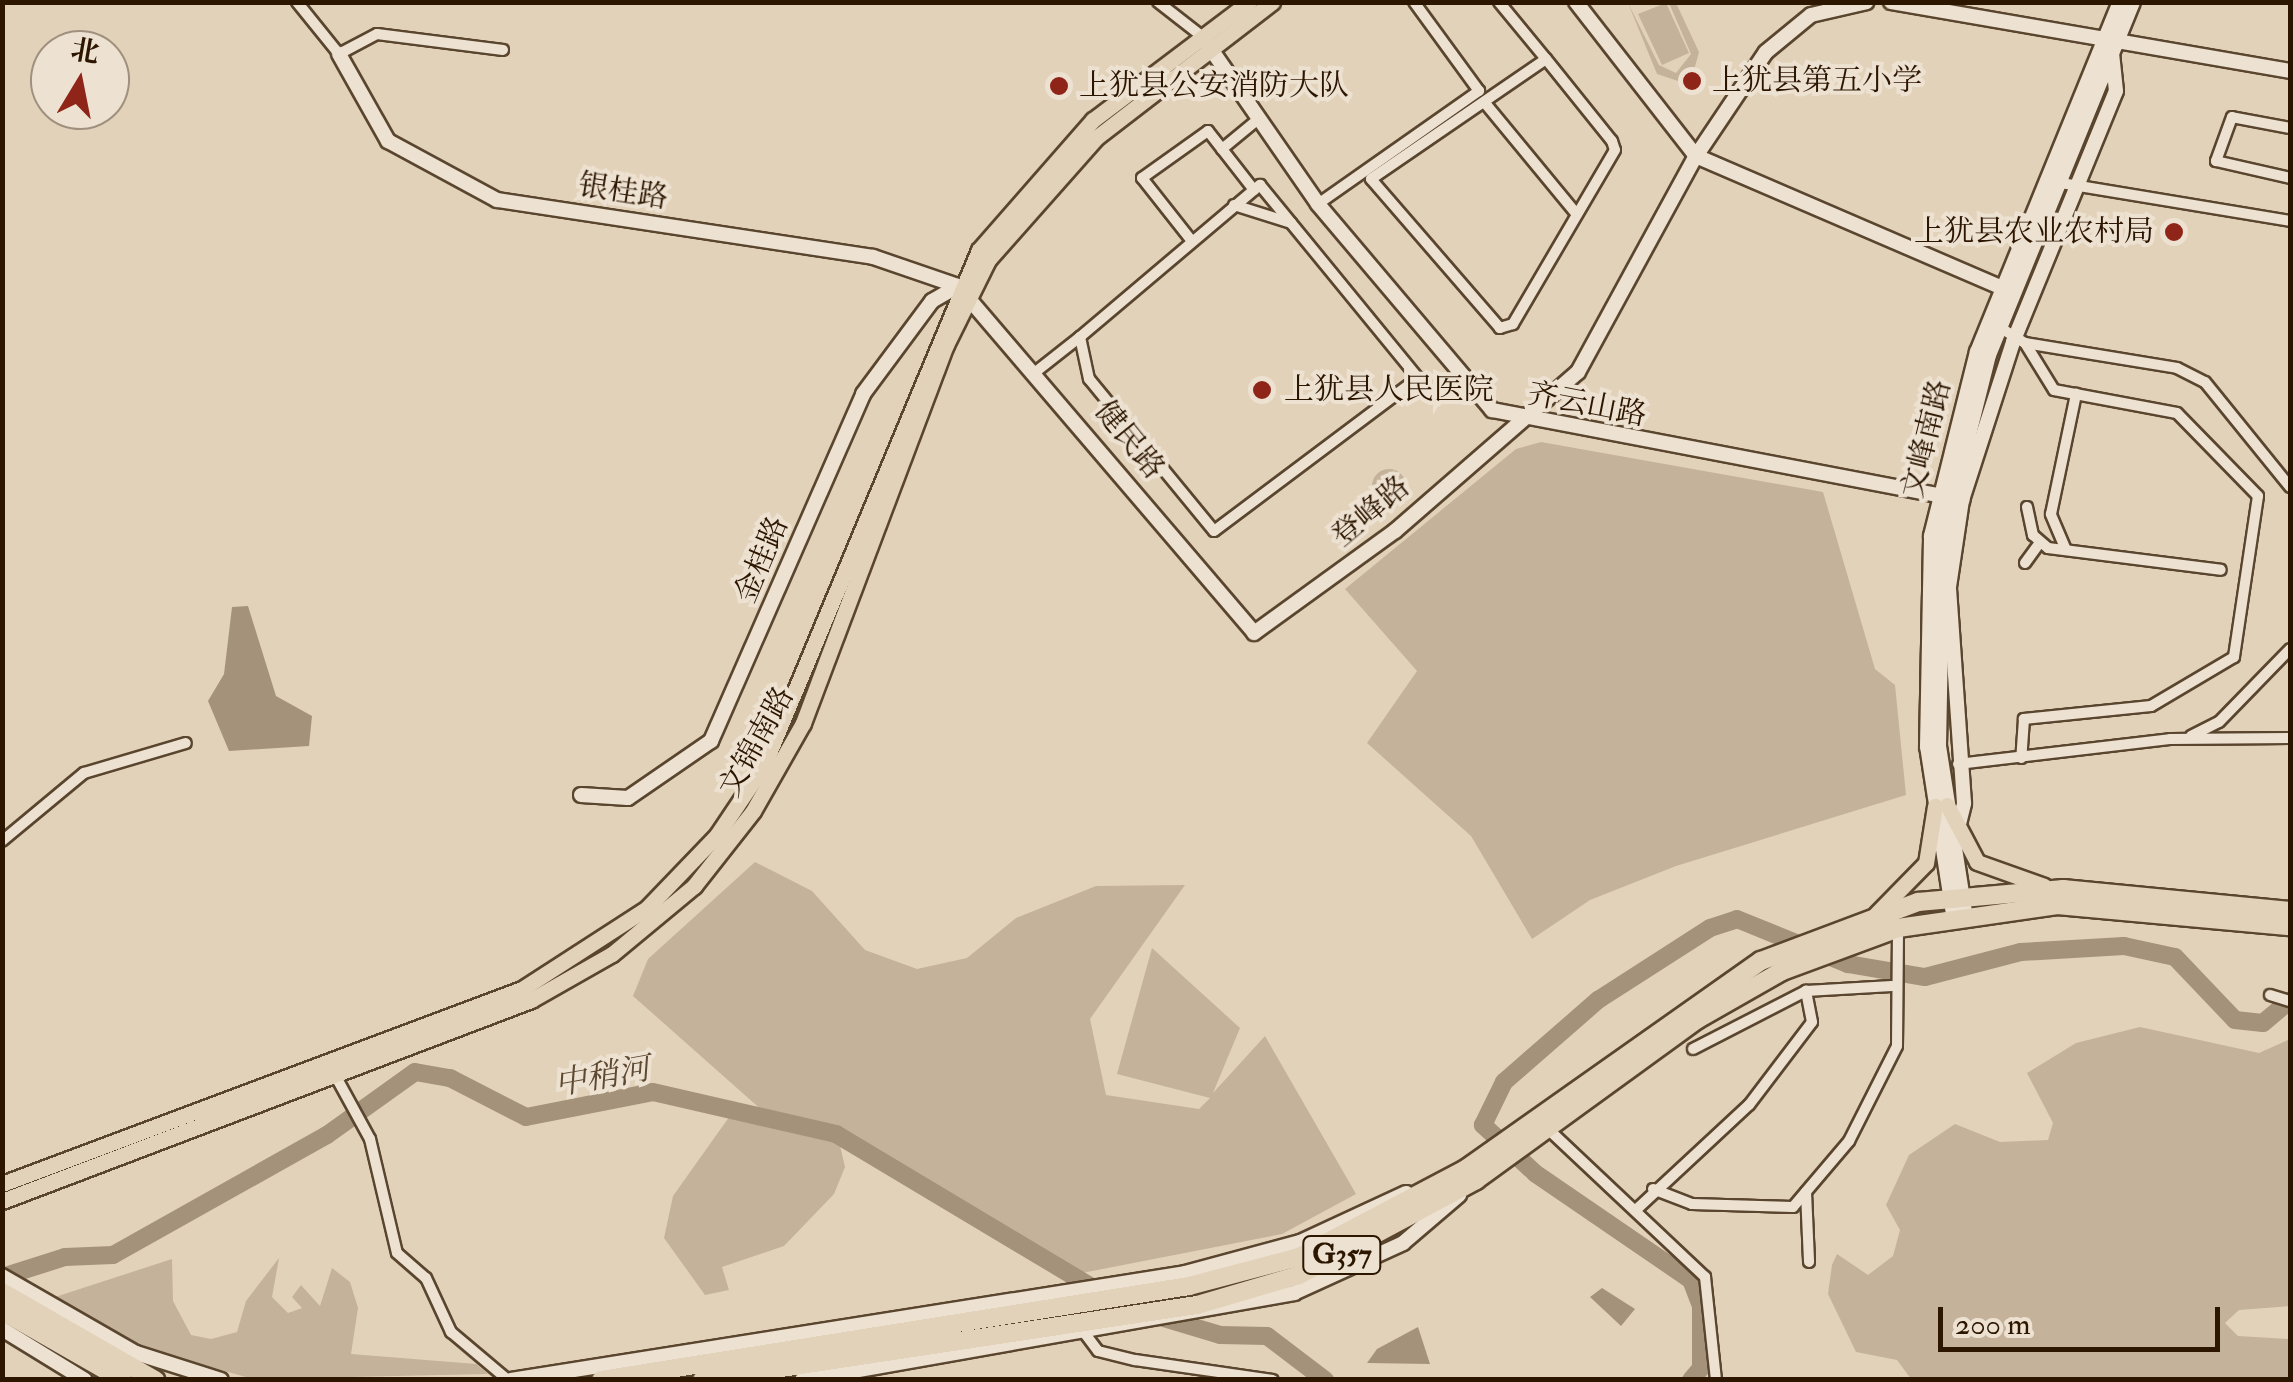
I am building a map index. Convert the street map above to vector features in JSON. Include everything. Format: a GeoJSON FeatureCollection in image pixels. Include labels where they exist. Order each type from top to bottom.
{"type":"FeatureCollection","features":[{"type":"Feature","properties":{"kind":"highway","name":"G357"},"geometry":{"type":"LineString","coordinates":[[702,1380],[1044,1310],[1196,1310],[1299,1275],[1471,1174],[1761,962],[1867,924],[1958,904],[2063,889],[2290,926]]}},
{"type":"Feature","properties":{"kind":"highway","name":"G357"},"geometry":{"type":"LineString","coordinates":[[1543,1122],[1698,1018],[1867,924],[1898,928],[1958,904],[2144,901],[2290,910]]}},
{"type":"Feature","properties":{"kind":"highway","name":"G357"},"geometry":{"type":"LineString","coordinates":[[601,1380],[1190,1286],[1299,1257],[1471,1174]]}},
{"type":"Feature","properties":{"kind":"highway"},"geometry":{"type":"LineString","coordinates":[[2,1292],[13,1312],[123,1380]]}},
{"type":"Feature","properties":{"kind":"highway"},"geometry":{"type":"LineString","coordinates":[[13,1312],[156,1380]]}},
{"type":"Feature","properties":{"kind":"main road","name":"文锦南路"},"geometry":{"type":"LineString","coordinates":[[2,1184],[522,989],[647,908],[717,835],[772,749],[963,290],[1048,184],[1249,2]]}},
{"type":"Feature","properties":{"kind":"main road","name":"文锦南路"},"geometry":{"type":"LineString","coordinates":[[1207,43],[1272,2]]}},
{"type":"Feature","properties":{"kind":"main road","name":"文锦南路"},"geometry":{"type":"LineString","coordinates":[[7,1200],[335,1076],[566,982],[654,921],[730,842],[803,723],[963,290]]}},
{"type":"Feature","properties":{"kind":"main road"},"geometry":{"type":"LineString","coordinates":[[1941,806],[1956,835],[1994,874],[2063,889]]}},
{"type":"Feature","properties":{"kind":"main road"},"geometry":{"type":"LineString","coordinates":[[1867,924],[1926,862],[1941,806]]}},
{"type":"Feature","properties":{"kind":"street"},"geometry":{"type":"LineString","coordinates":[[297,2],[340,54],[377,34],[503,50]]}},
{"type":"Feature","properties":{"kind":"street"},"geometry":{"type":"LineString","coordinates":[[1158,2],[1207,43]]}},
{"type":"Feature","properties":{"kind":"street"},"geometry":{"type":"LineString","coordinates":[[1318,204],[1479,91],[1414,2]]}},
{"type":"Feature","properties":{"kind":"street"},"geometry":{"type":"LineString","coordinates":[[1498,2],[1546,59],[1616,150],[1575,212],[1513,324],[1488,320],[1371,180],[1546,59]]}},
{"type":"Feature","properties":{"kind":"street"},"geometry":{"type":"LineString","coordinates":[[1576,2],[1696,156],[2008,291]]}},
{"type":"Feature","properties":{"kind":"street","name":"登峰路"},"geometry":{"type":"LineString","coordinates":[[1254,633],[1395,531],[1515,421],[1578,372],[1696,156],[1766,52],[1811,14],[1868,2]]}},
{"type":"Feature","properties":{"kind":"street"},"geometry":{"type":"LineString","coordinates":[[1891,2],[2290,70]]}},
{"type":"Feature","properties":{"kind":"street","name":"文峰南路"},"geometry":{"type":"LineString","coordinates":[[2054,181],[2112,53],[2120,2]]}},
{"type":"Feature","properties":{"kind":"street","name":"文峰南路"},"geometry":{"type":"LineString","coordinates":[[1958,904],[1941,806],[1935,601],[1951,497],[1994,324],[2112,37],[2133,2]]}},
{"type":"Feature","properties":{"kind":"street","name":"齐云山路"},"geometry":{"type":"LineString","coordinates":[[1207,43],[1256,121],[1318,204],[1472,390],[1515,421],[1951,497]]}},
{"type":"Feature","properties":{"kind":"street"},"geometry":{"type":"LineString","coordinates":[[1958,904],[1958,764],[1949,587],[1951,497],[2020,339],[2116,91],[2112,53]]}},
{"type":"Feature","properties":{"kind":"street","name":"银桂路"},"geometry":{"type":"LineString","coordinates":[[340,54],[388,141],[497,200],[873,257],[963,290]]}},
{"type":"Feature","properties":{"kind":"street"},"geometry":{"type":"LineString","coordinates":[[1484,103],[1575,212]]}},
{"type":"Feature","properties":{"kind":"street"},"geometry":{"type":"LineString","coordinates":[[2290,128],[2232,117],[2216,161],[2290,178]]}},
{"type":"Feature","properties":{"kind":"street"},"geometry":{"type":"LineString","coordinates":[[1222,149],[1256,121]]}},
{"type":"Feature","properties":{"kind":"street"},"geometry":{"type":"LineString","coordinates":[[1191,240],[1142,178],[1208,131],[1254,190]]}},
{"type":"Feature","properties":{"kind":"street"},"geometry":{"type":"LineString","coordinates":[[2054,181],[2076,190],[2290,221]]}},
{"type":"Feature","properties":{"kind":"street"},"geometry":{"type":"LineString","coordinates":[[1038,370],[1260,185],[1418,378],[1221,529],[1208,528],[1088,379],[1080,338]]}},
{"type":"Feature","properties":{"kind":"street"},"geometry":{"type":"LineString","coordinates":[[1234,206],[1295,224]]}},
{"type":"Feature","properties":{"kind":"street","name":"健民路"},"geometry":{"type":"LineString","coordinates":[[963,290],[1038,370],[1254,633]]}},
{"type":"Feature","properties":{"kind":"street","name":"金桂路"},"geometry":{"type":"LineString","coordinates":[[581,795],[628,798],[711,741],[863,394],[932,302],[963,290]]}},
{"type":"Feature","properties":{"kind":"street"},"geometry":{"type":"LineString","coordinates":[[1994,324],[2020,339],[2177,368],[2205,382],[2290,487]]}},
{"type":"Feature","properties":{"kind":"street"},"geometry":{"type":"LineString","coordinates":[[2020,339],[2050,387],[2177,413],[2222,454],[2258,496],[2252,575],[2234,657],[2215,672],[2150,706],[2024,719],[2021,758]]}},
{"type":"Feature","properties":{"kind":"street"},"geometry":{"type":"LineString","coordinates":[[2066,550],[2051,514],[2076,394]]}},
{"type":"Feature","properties":{"kind":"street"},"geometry":{"type":"LineString","coordinates":[[2027,506],[2030,526],[2039,544]]}},
{"type":"Feature","properties":{"kind":"street"},"geometry":{"type":"LineString","coordinates":[[2030,526],[2051,514]]}},
{"type":"Feature","properties":{"kind":"street"},"geometry":{"type":"LineString","coordinates":[[2039,544],[2221,570]]}},
{"type":"Feature","properties":{"kind":"street"},"geometry":{"type":"LineString","coordinates":[[2025,563],[2039,544]]}},
{"type":"Feature","properties":{"kind":"street"},"geometry":{"type":"LineString","coordinates":[[2186,738],[2220,722],[2290,649]]}},
{"type":"Feature","properties":{"kind":"street"},"geometry":{"type":"LineString","coordinates":[[1958,764],[2186,738],[2290,738]]}},
{"type":"Feature","properties":{"kind":"street"},"geometry":{"type":"LineString","coordinates":[[2,841],[84,773],[186,743]]}},
{"type":"Feature","properties":{"kind":"street"},"geometry":{"type":"LineString","coordinates":[[1653,1189],[1692,1204],[1793,1207],[1850,1140],[1897,1046],[1892,986],[1898,928]]}},
{"type":"Feature","properties":{"kind":"street"},"geometry":{"type":"LineString","coordinates":[[1694,1050],[1806,991],[1892,986]]}},
{"type":"Feature","properties":{"kind":"street"},"geometry":{"type":"LineString","coordinates":[[1638,1208],[1653,1189],[1748,1105],[1812,1022],[1806,991]]}},
{"type":"Feature","properties":{"kind":"street"},"geometry":{"type":"LineString","coordinates":[[2271,995],[2290,1001]]}},
{"type":"Feature","properties":{"kind":"street"},"geometry":{"type":"LineString","coordinates":[[335,1076],[370,1139],[397,1253],[426,1278],[451,1332],[509,1380],[1044,1310],[1140,1280],[1300,1242],[1471,1174]]}},
{"type":"Feature","properties":{"kind":"street"},"geometry":{"type":"LineString","coordinates":[[1543,1122],[1638,1208],[1705,1277],[1716,1380]]}},
{"type":"Feature","properties":{"kind":"street"},"geometry":{"type":"LineString","coordinates":[[1806,1191],[1809,1262]]}},
{"type":"Feature","properties":{"kind":"street"},"geometry":{"type":"LineString","coordinates":[[2,1276],[13,1312],[67,1375],[85,1380]]}},
{"type":"Feature","properties":{"kind":"street"},"geometry":{"type":"LineString","coordinates":[[802,1380],[1086,1335],[1196,1310]]}},
{"type":"Feature","properties":{"kind":"street"},"geometry":{"type":"LineString","coordinates":[[13,1312],[221,1380]]}},
{"type":"Feature","properties":{"kind":"street"},"geometry":{"type":"LineString","coordinates":[[1086,1335],[1098,1351],[1135,1360],[1273,1380]]}},
{"type":"Feature","properties":{"kind":"shaded area"},"geometry":{"type":"Polygon","coordinates":[[[1628,3],[1659,65],[1676,73],[1691,54],[1669,3],[1676,3],[1699,52],[1693,74],[1678,81],[1657,74],[1628,3]]]}},
{"type":"Feature","properties":{"kind":"shaded area"},"geometry":{"type":"Polygon","coordinates":[[[1666,3],[1689,53],[1662,65],[1638,14],[1666,3]]]}},
{"type":"Feature","properties":{"kind":"shaded area"},"geometry":{"type":"Polygon","coordinates":[[[1541,442],[1823,492],[1875,669],[1895,685],[1906,795],[1676,866],[1590,900],[1532,939],[1471,836],[1367,743],[1417,671],[1345,589],[1516,449],[1541,442]]]}},
{"type":"Feature","properties":{"kind":"shaded area"},"geometry":{"type":"Polygon","coordinates":[[[1389,469],[1401,474],[1406,486],[1401,498],[1389,503],[1377,498],[1372,486],[1377,474],[1389,469]]]}},
{"type":"Feature","properties":{"kind":"shaded area"},"geometry":{"type":"Polygon","coordinates":[[[248,606],[276,696],[312,716],[309,746],[229,751],[208,701],[224,674],[232,607],[248,606]]]}},
{"type":"Feature","properties":{"kind":"shaded area"},"geometry":{"type":"Polygon","coordinates":[[[755,862],[812,891],[865,950],[917,969],[967,958],[1016,918],[1096,886],[1185,885],[1090,1019],[1106,1095],[1199,1109],[1210,1098],[1117,1074],[1152,948],[1240,1028],[1213,1093],[1265,1036],[1356,1194],[1282,1234],[1082,1273],[1002,1240],[883,1156],[772,1119],[633,996],[648,959],[755,862]]]}},
{"type":"Feature","properties":{"kind":"shaded area"},"geometry":{"type":"Polygon","coordinates":[[[2140,1027],[2259,1053],[2290,1039],[2290,1306],[2239,1310],[2225,1323],[2238,1336],[2290,1339],[2289,1379],[1911,1379],[1897,1360],[1856,1352],[1828,1294],[1832,1265],[1837,1254],[1868,1275],[1893,1256],[1900,1230],[1886,1205],[1909,1155],[1955,1124],[2000,1142],[2048,1140],[2053,1123],[2027,1073],[2076,1043],[2140,1027]]]}},
{"type":"Feature","properties":{"kind":"shaded area"},"geometry":{"type":"Polygon","coordinates":[[[732,1113],[838,1137],[845,1167],[834,1194],[784,1246],[722,1267],[729,1290],[705,1295],[664,1238],[673,1196],[732,1113]]]}},
{"type":"Feature","properties":{"kind":"shaded area"},"geometry":{"type":"Polygon","coordinates":[[[279,1258],[272,1297],[288,1313],[302,1308],[292,1297],[301,1285],[320,1306],[332,1268],[350,1282],[358,1308],[351,1354],[476,1364],[488,1374],[253,1379],[132,1345],[49,1299],[172,1259],[173,1301],[191,1335],[211,1339],[237,1332],[246,1301],[279,1258]]]}},
{"type":"Feature","properties":{"kind":"shaded area"},"geometry":{"type":"Polygon","coordinates":[[[1602,1288],[1635,1309],[1621,1326],[1590,1297],[1602,1288]]]}},
{"type":"Feature","properties":{"kind":"shaded area"},"geometry":{"type":"Polygon","coordinates":[[[1418,1327],[1430,1364],[1367,1363],[1377,1349],[1418,1327]]]}},
{"type":"Feature","properties":{"kind":"waterway"},"geometry":{"type":"LineString","coordinates":[[1691,1380],[1701,1368],[1701,1306],[1691,1280],[1535,1173],[1483,1125],[1504,1082],[1598,1000],[1710,928],[1737,919],[1848,964],[1925,977],[2021,952],[2124,946],[2175,957],[2235,1020],[2263,1023],[2290,1000]]}},
{"type":"Feature","properties":{"kind":"waterway","name":"中稍河"},"geometry":{"type":"LineString","coordinates":[[2,1277],[65,1257],[113,1255],[327,1135],[415,1072],[450,1078],[526,1117],[653,1092],[836,1134],[1103,1294]]}},
{"type":"Feature","properties":{"kind":"waterway"},"geometry":{"type":"LineString","coordinates":[[1150,1314],[1220,1335],[1267,1336],[1325,1380]]}},
{"type":"Feature","properties":{"kind":"place","name":"上犹县第五小学"},"geometry":{"type":"Point","coordinates":[1692,81]}},
{"type":"Feature","properties":{"kind":"place","name":"上犹县公安消防大队"},"geometry":{"type":"Point","coordinates":[1059,86]}},
{"type":"Feature","properties":{"kind":"place","name":"上犹县农业农村局"},"geometry":{"type":"Point","coordinates":[2174,232]}},
{"type":"Feature","properties":{"kind":"place","name":"上犹县人民医院"},"geometry":{"type":"Point","coordinates":[1262,390]}}]}
